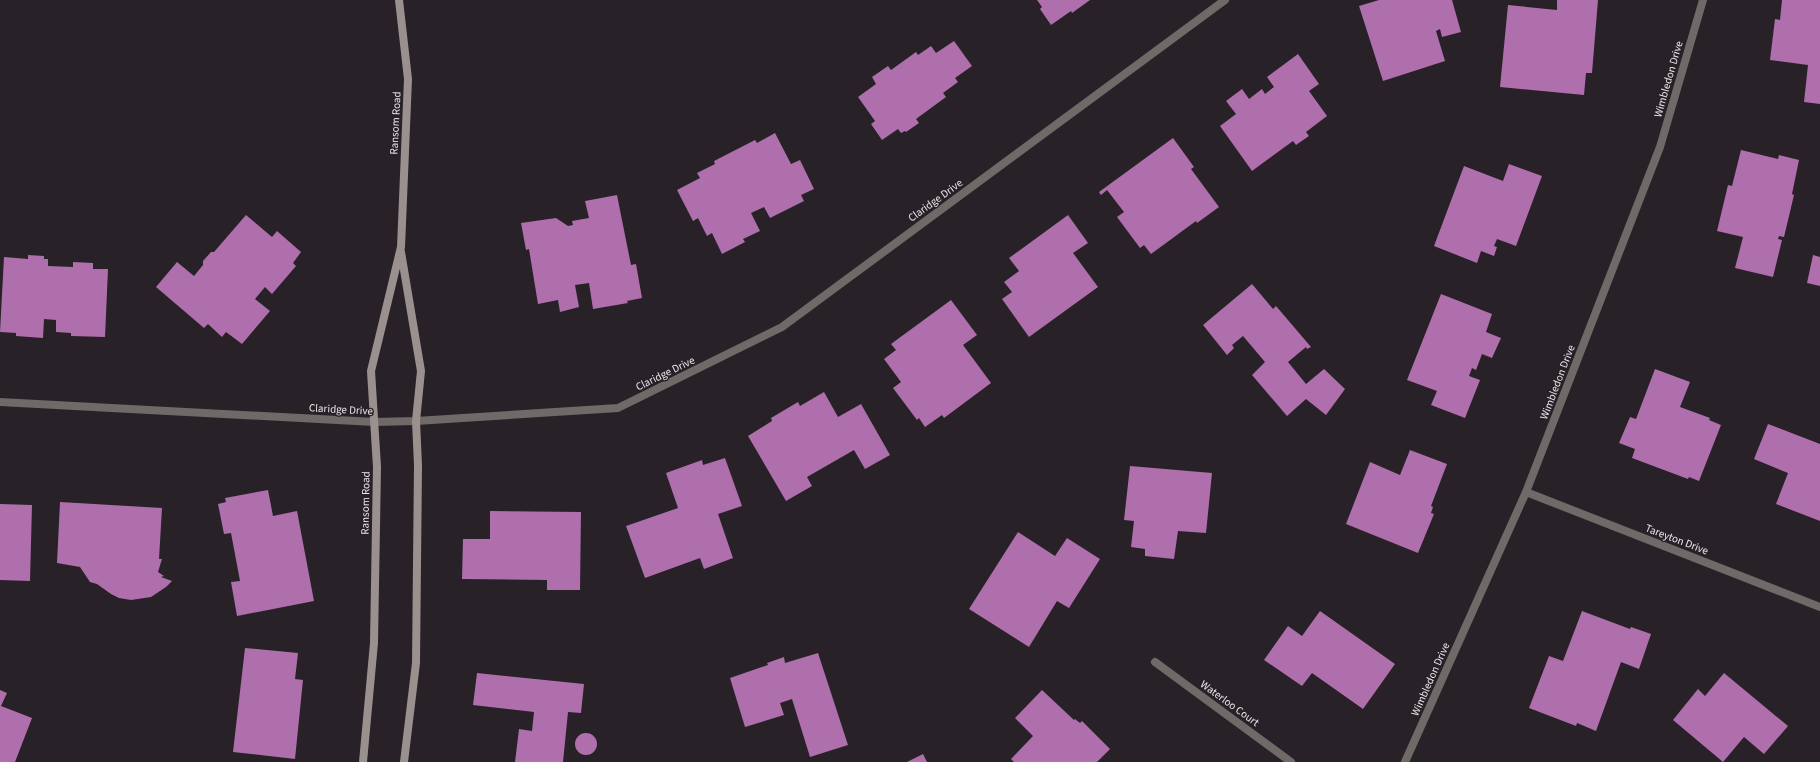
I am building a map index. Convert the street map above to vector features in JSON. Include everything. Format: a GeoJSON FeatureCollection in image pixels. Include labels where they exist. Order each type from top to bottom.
{"type":"FeatureCollection","features":[{"type":"Feature","properties":{"kind":"street","name":"Ransom Road"},"geometry":{"type":"LineString","coordinates":[[363,762],[374,643],[377,467],[371,372],[401,247],[408,79],[399,0]]}},
{"type":"Feature","properties":{"kind":"street","name":"Claridge Drive"},"geometry":{"type":"LineString","coordinates":[[0,402],[374,422],[416,421],[618,408],[782,327],[1225,0]]}},
{"type":"Feature","properties":{"kind":"street","name":"Wimbledon Drive"},"geometry":{"type":"LineString","coordinates":[[1405,762],[1526,492],[1660,147],[1703,0]]}},
{"type":"Feature","properties":{"kind":"street","name":"Ransom Road"},"geometry":{"type":"LineString","coordinates":[[401,247],[421,371],[416,421],[418,465],[416,663],[404,762]]}},
{"type":"Feature","properties":{"kind":"street","name":"Tareyton Drive"},"geometry":{"type":"LineString","coordinates":[[1526,492],[1820,607]]}},
{"type":"Feature","properties":{"kind":"street","name":"Waterloo Court"},"geometry":{"type":"LineString","coordinates":[[1155,662],[1291,762]]}},
{"type":"Feature","properties":{"kind":"building"},"geometry":{"type":"Polygon","coordinates":[[[1037,0],[1090,0],[1072,13],[1071,11],[1051,25],[1040,9],[1042,7],[1037,0]]]}},
{"type":"Feature","properties":{"kind":"building"},"geometry":{"type":"Polygon","coordinates":[[[1379,0],[1452,0],[1461,32],[1442,37],[1440,29],[1436,31],[1445,61],[1383,81],[1359,6],[1379,0]]]}},
{"type":"Feature","properties":{"kind":"building"},"geometry":{"type":"Polygon","coordinates":[[[1557,0],[1598,0],[1592,73],[1586,73],[1584,95],[1500,87],[1508,5],[1557,10],[1557,0]]]}},
{"type":"Feature","properties":{"kind":"building"},"geometry":{"type":"Polygon","coordinates":[[[1782,0],[1820,0],[1820,104],[1804,102],[1808,65],[1770,60],[1775,19],[1780,20],[1782,0]]]}},
{"type":"Feature","properties":{"kind":"building"},"geometry":{"type":"Polygon","coordinates":[[[954,41],[972,66],[955,78],[958,82],[943,93],[946,97],[916,119],[919,123],[906,132],[901,133],[898,129],[882,140],[871,124],[875,121],[858,97],[876,84],[872,77],[888,66],[891,70],[916,52],[918,55],[931,46],[936,53],[954,41]]]}},
{"type":"Feature","properties":{"kind":"building"},"geometry":{"type":"Polygon","coordinates":[[[1298,54],[1319,84],[1309,91],[1327,116],[1306,132],[1309,136],[1296,145],[1293,141],[1252,171],[1220,126],[1236,114],[1226,101],[1242,89],[1249,99],[1262,89],[1265,94],[1274,87],[1267,77],[1298,54]]]}},
{"type":"Feature","properties":{"kind":"building"},"geometry":{"type":"Polygon","coordinates":[[[775,133],[791,164],[800,160],[814,189],[801,195],[804,201],[770,218],[764,207],[751,213],[760,231],[743,239],[745,242],[722,254],[712,233],[707,236],[698,218],[693,221],[677,190],[700,178],[697,173],[715,164],[714,161],[755,140],[757,143],[775,133]]]}},
{"type":"Feature","properties":{"kind":"building"},"geometry":{"type":"Polygon","coordinates":[[[1173,138],[1194,167],[1191,169],[1219,207],[1197,223],[1196,221],[1151,254],[1144,245],[1140,248],[1117,217],[1124,212],[1107,190],[1101,195],[1099,192],[1173,138]]]}},
{"type":"Feature","properties":{"kind":"building"},"geometry":{"type":"Polygon","coordinates":[[[1741,150],[1778,159],[1779,155],[1799,160],[1792,194],[1794,195],[1784,237],[1779,236],[1778,239],[1782,240],[1773,277],[1735,268],[1743,237],[1717,231],[1728,185],[1732,186],[1741,150]]]}},
{"type":"Feature","properties":{"kind":"building"},"geometry":{"type":"Polygon","coordinates":[[[1509,164],[1542,176],[1516,246],[1497,239],[1494,246],[1497,247],[1494,256],[1481,251],[1477,263],[1434,246],[1464,166],[1503,181],[1509,164]]]}},
{"type":"Feature","properties":{"kind":"building"},"geometry":{"type":"Polygon","coordinates":[[[617,195],[631,265],[636,264],[642,298],[627,301],[628,303],[593,309],[589,283],[575,285],[579,307],[560,312],[558,300],[538,304],[529,249],[526,250],[521,223],[556,218],[568,226],[573,225],[572,221],[589,218],[585,201],[617,195]]]}},
{"type":"Feature","properties":{"kind":"building"},"geometry":{"type":"Polygon","coordinates":[[[246,215],[272,237],[277,231],[301,252],[293,263],[296,266],[272,294],[265,287],[255,299],[270,311],[242,344],[226,332],[222,337],[208,324],[204,328],[156,287],[177,262],[194,276],[203,265],[203,261],[211,252],[214,252],[246,215]]]}},
{"type":"Feature","properties":{"kind":"building"},"geometry":{"type":"Polygon","coordinates":[[[1068,215],[1088,243],[1073,253],[1098,287],[1029,337],[1002,299],[1012,292],[1004,282],[1019,271],[1009,258],[1068,215]]]}},
{"type":"Feature","properties":{"kind":"building"},"geometry":{"type":"Polygon","coordinates":[[[28,255],[44,256],[44,259],[48,259],[48,266],[73,267],[73,262],[93,263],[93,269],[108,269],[105,337],[71,336],[71,333],[56,332],[56,320],[44,319],[43,338],[16,336],[16,333],[0,332],[4,257],[28,259],[28,255]]]}},
{"type":"Feature","properties":{"kind":"building"},"geometry":{"type":"Polygon","coordinates":[[[1813,255],[1820,257],[1820,286],[1807,283],[1813,255]]]}},
{"type":"Feature","properties":{"kind":"building"},"geometry":{"type":"Polygon","coordinates":[[[1252,284],[1273,309],[1276,306],[1311,347],[1307,349],[1306,347],[1288,362],[1306,384],[1324,369],[1345,389],[1326,415],[1306,399],[1287,416],[1252,375],[1265,362],[1243,336],[1232,345],[1234,348],[1227,355],[1203,325],[1252,284]]]}},
{"type":"Feature","properties":{"kind":"building"},"geometry":{"type":"Polygon","coordinates":[[[1441,294],[1492,314],[1486,332],[1501,338],[1492,358],[1482,354],[1476,370],[1472,368],[1469,376],[1480,380],[1465,418],[1431,405],[1437,391],[1407,380],[1441,294]]]}},
{"type":"Feature","properties":{"kind":"building"},"geometry":{"type":"Polygon","coordinates":[[[951,300],[977,335],[963,345],[991,383],[944,418],[942,415],[925,427],[919,418],[917,420],[893,388],[901,382],[884,359],[896,350],[891,344],[951,300]]]}},
{"type":"Feature","properties":{"kind":"building"},"geometry":{"type":"Polygon","coordinates":[[[1655,369],[1690,382],[1680,407],[1710,418],[1709,420],[1721,425],[1699,481],[1689,477],[1688,479],[1632,458],[1635,449],[1619,443],[1630,417],[1636,419],[1655,369]]]}},
{"type":"Feature","properties":{"kind":"building"},"geometry":{"type":"Polygon","coordinates":[[[824,392],[838,417],[861,404],[890,455],[865,469],[854,450],[807,477],[812,486],[786,501],[748,436],[772,421],[771,418],[798,402],[800,406],[824,392]]]}},
{"type":"Feature","properties":{"kind":"building"},"geometry":{"type":"Polygon","coordinates":[[[1768,424],[1820,444],[1820,521],[1776,504],[1788,473],[1754,459],[1768,424]]]}},
{"type":"Feature","properties":{"kind":"building"},"geometry":{"type":"Polygon","coordinates":[[[1410,450],[1447,464],[1431,506],[1433,507],[1431,513],[1434,514],[1418,553],[1346,524],[1370,462],[1400,475],[1410,450]]]}},
{"type":"Feature","properties":{"kind":"building"},"geometry":{"type":"Polygon","coordinates":[[[725,458],[742,506],[718,514],[733,558],[704,569],[700,558],[645,578],[626,526],[678,508],[666,473],[702,460],[703,465],[725,458]]]}},
{"type":"Feature","properties":{"kind":"building"},"geometry":{"type":"Polygon","coordinates":[[[1130,466],[1212,473],[1206,533],[1178,531],[1174,559],[1145,556],[1145,549],[1131,547],[1134,521],[1124,520],[1130,466]]]}},
{"type":"Feature","properties":{"kind":"building"},"geometry":{"type":"Polygon","coordinates":[[[268,490],[273,516],[297,511],[314,601],[237,616],[231,582],[240,581],[231,533],[224,534],[218,504],[226,502],[225,498],[268,490]]]}},
{"type":"Feature","properties":{"kind":"building"},"geometry":{"type":"Polygon","coordinates":[[[60,502],[162,508],[159,559],[162,559],[158,572],[164,576],[161,577],[172,581],[151,597],[131,600],[119,598],[97,584],[90,582],[80,567],[57,563],[60,502]]]}},
{"type":"Feature","properties":{"kind":"building"},"geometry":{"type":"Polygon","coordinates":[[[0,504],[32,505],[30,581],[0,580],[0,504]]]}},
{"type":"Feature","properties":{"kind":"building"},"geometry":{"type":"Polygon","coordinates":[[[490,511],[581,512],[580,590],[547,590],[547,580],[462,579],[463,539],[490,539],[490,511]]]}},
{"type":"Feature","properties":{"kind":"building"},"geometry":{"type":"Polygon","coordinates":[[[1018,532],[1055,556],[1067,538],[1100,559],[1069,608],[1057,601],[1029,647],[969,609],[1018,532]]]}},
{"type":"Feature","properties":{"kind":"building"},"geometry":{"type":"Polygon","coordinates":[[[1320,611],[1395,664],[1363,709],[1312,673],[1302,686],[1264,660],[1288,626],[1302,636],[1320,611]]]}},
{"type":"Feature","properties":{"kind":"building"},"geometry":{"type":"Polygon","coordinates":[[[1582,611],[1630,629],[1631,627],[1651,634],[1639,669],[1621,662],[1596,731],[1577,723],[1576,726],[1529,708],[1549,656],[1563,661],[1582,611]]]}},
{"type":"Feature","properties":{"kind":"building"},"geometry":{"type":"Polygon","coordinates":[[[245,648],[298,653],[295,679],[303,680],[295,759],[233,752],[245,648]]]}},
{"type":"Feature","properties":{"kind":"building"},"geometry":{"type":"Polygon","coordinates":[[[818,653],[848,745],[810,757],[792,699],[780,703],[784,715],[745,727],[730,678],[768,665],[767,663],[784,657],[785,663],[818,653]]]}},
{"type":"Feature","properties":{"kind":"building"},"geometry":{"type":"Polygon","coordinates":[[[477,673],[584,684],[581,713],[568,712],[563,762],[515,762],[519,729],[532,731],[534,712],[473,705],[477,673]]]}},
{"type":"Feature","properties":{"kind":"building"},"geometry":{"type":"Polygon","coordinates":[[[1724,673],[1788,726],[1764,754],[1744,737],[1723,762],[1673,720],[1698,689],[1705,696],[1724,673]]]}},
{"type":"Feature","properties":{"kind":"building"},"geometry":{"type":"Polygon","coordinates":[[[0,690],[7,693],[1,706],[32,718],[15,762],[0,762],[0,690]]]}},
{"type":"Feature","properties":{"kind":"building"},"geometry":{"type":"Polygon","coordinates":[[[1042,690],[1074,720],[1075,719],[1080,723],[1082,721],[1110,749],[1097,762],[1014,762],[1011,759],[1033,736],[1015,718],[1042,690]]]}},
{"type":"Feature","properties":{"kind":"building"},"geometry":{"type":"Polygon","coordinates":[[[586,733],[594,736],[597,744],[594,752],[586,755],[578,752],[575,744],[578,736],[586,733]]]}},
{"type":"Feature","properties":{"kind":"building"},"geometry":{"type":"Polygon","coordinates":[[[923,754],[927,762],[907,762],[923,754]]]}}]}
